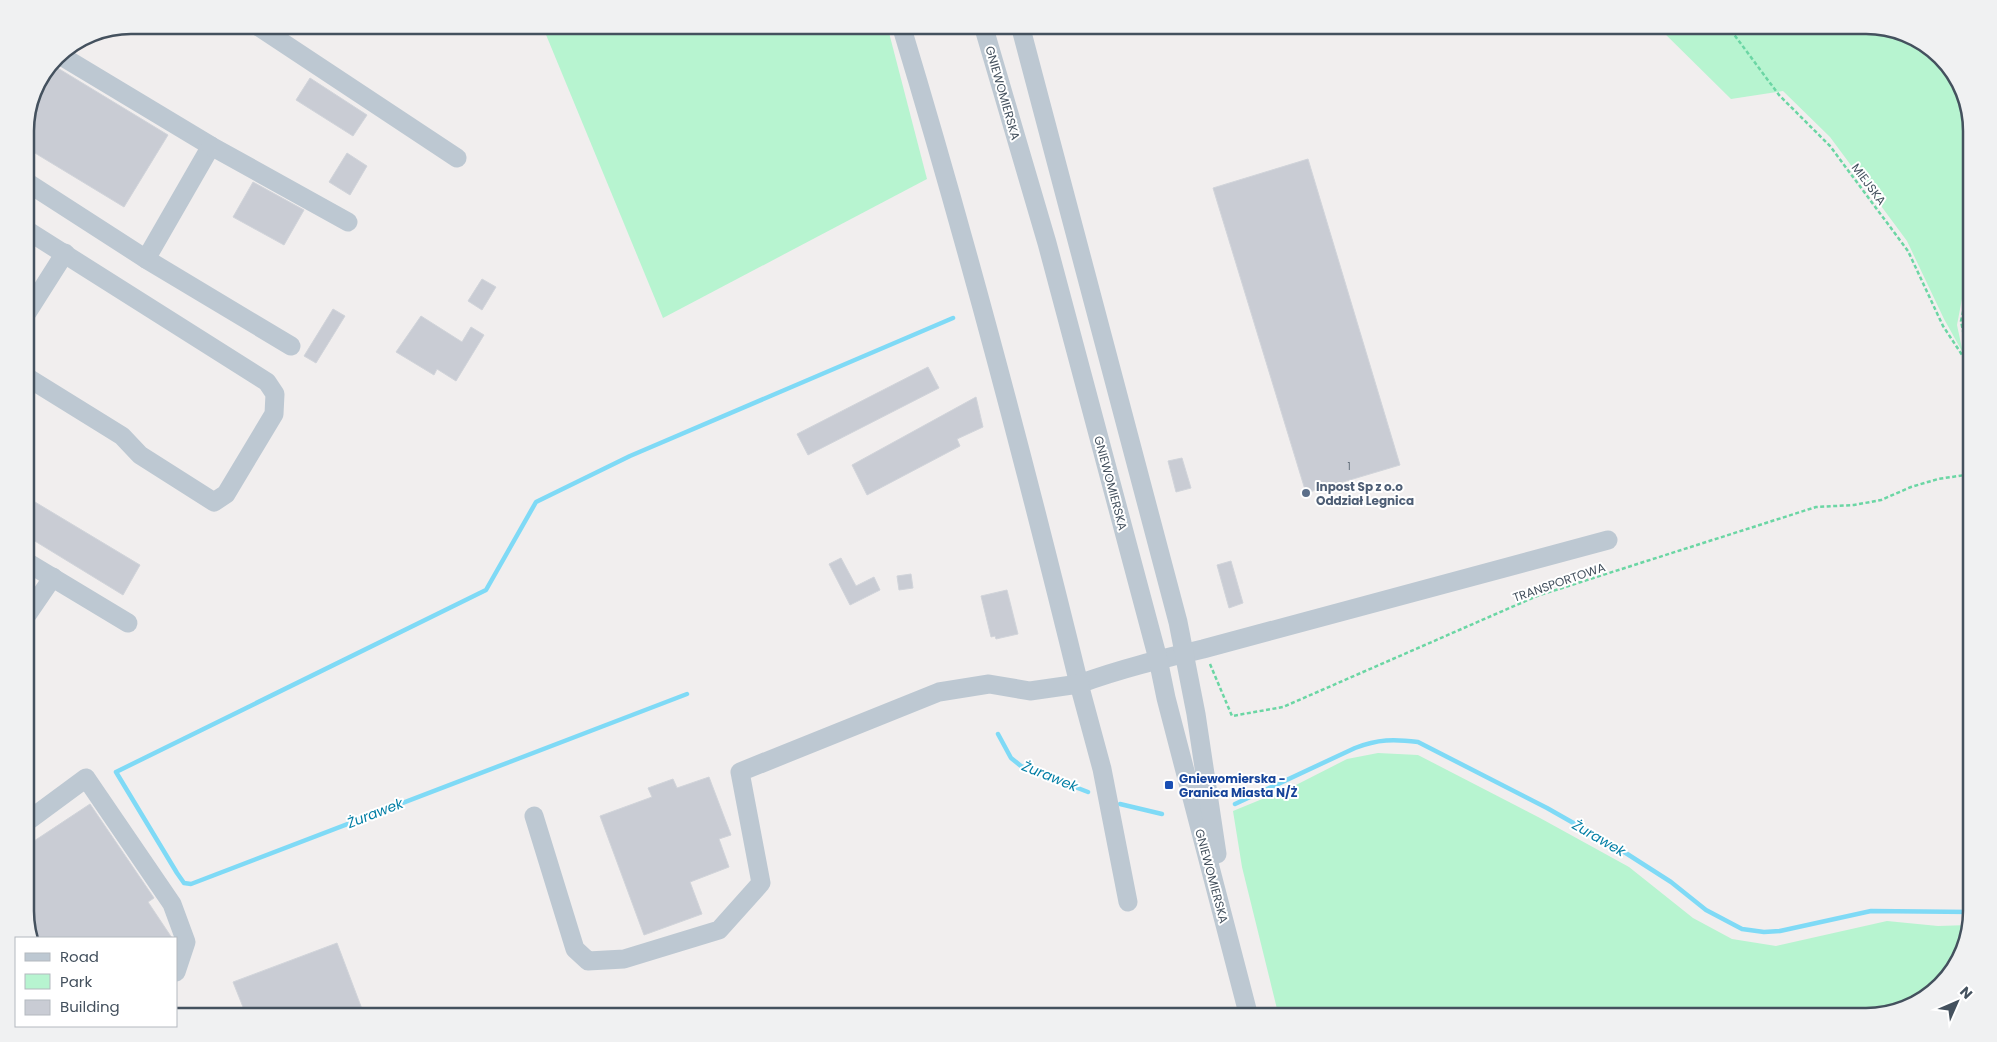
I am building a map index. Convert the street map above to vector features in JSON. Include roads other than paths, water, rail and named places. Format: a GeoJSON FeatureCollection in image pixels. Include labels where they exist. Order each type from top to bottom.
{"type":"FeatureCollection","features":[{"type":"Feature","properties":{"kind":"street"},"geometry":{"type":"LineString","coordinates":[[270,34],[457,158]]}},
{"type":"Feature","properties":{"kind":"street"},"geometry":{"type":"LineString","coordinates":[[904,34],[1028,476],[1102,769],[1128,902]]}},
{"type":"Feature","properties":{"kind":"street","name":"GNIEWOMIERSKA"},"geometry":{"type":"LineString","coordinates":[[986,34],[1047,243],[1158,659],[1166,698],[1247,1008]]}},
{"type":"Feature","properties":{"kind":"street","name":"GNIEWOMIERSKA"},"geometry":{"type":"LineString","coordinates":[[1023,34],[1194,651],[1230,944]]}},
{"type":"Feature","properties":{"kind":"street"},"geometry":{"type":"LineString","coordinates":[[66,59],[211,146],[348,222]]}},
{"type":"Feature","properties":{"kind":"street"},"geometry":{"type":"LineString","coordinates":[[146,259],[211,146]]}},
{"type":"Feature","properties":{"kind":"street"},"geometry":{"type":"LineString","coordinates":[[34,186],[146,259],[291,346]]}},
{"type":"Feature","properties":{"kind":"street"},"geometry":{"type":"LineString","coordinates":[[34,234],[267,382],[275,394],[274,414],[226,494],[214,502],[140,455],[122,436],[34,381]]}},
{"type":"Feature","properties":{"kind":"street"},"geometry":{"type":"LineString","coordinates":[[34,302],[65,253]]}},
{"type":"Feature","properties":{"kind":"street"},"geometry":{"type":"LineString","coordinates":[[534,816],[575,949],[588,961],[624,959],[719,930],[761,883],[740,772],[939,692],[989,684],[1030,691],[1079,684],[1113,671],[1608,540]]}},
{"type":"Feature","properties":{"kind":"street"},"geometry":{"type":"LineString","coordinates":[[34,567],[128,623]]}},
{"type":"Feature","properties":{"kind":"street"},"geometry":{"type":"LineString","coordinates":[[34,605],[52,578]]}},
{"type":"Feature","properties":{"kind":"street"},"geometry":{"type":"LineString","coordinates":[[34,816],[86,778],[172,904],[186,942],[178,966]]}},
{"type":"Feature","properties":{"kind":"waterway"},"geometry":{"type":"LineString","coordinates":[[687,694],[191,884],[184,883],[177,873],[116,772],[486,590],[536,502],[630,456],[953,318]]}},
{"type":"Feature","properties":{"kind":"waterway","name":"Żurawek"},"geometry":{"type":"LineString","coordinates":[[998,734],[1011,758],[1021,766],[1088,792]]}},
{"type":"Feature","properties":{"kind":"waterway","name":"Żurawek"},"geometry":{"type":"LineString","coordinates":[[1235,804],[1363,745],[1401,740],[1418,742],[1547,808],[1621,850],[1671,882],[1706,910],[1742,929],[1764,932],[1780,931],[1871,911],[1963,912]]}},
{"type":"Feature","properties":{"kind":"waterway","name":"Żurawek"},"geometry":{"type":"LineString","coordinates":[[1120,804],[1162,814]]}},
{"type":"Feature","properties":{"kind":"place","name":"Inpost Sp z o.o Oddział Legnica"},"geometry":{"type":"Point","coordinates":[1306,493]}},
{"type":"Feature","properties":{"kind":"place","name":"Gniewomierska - Granica Miasta N/Ż"},"geometry":{"type":"Point","coordinates":[1169,785]}}]}
